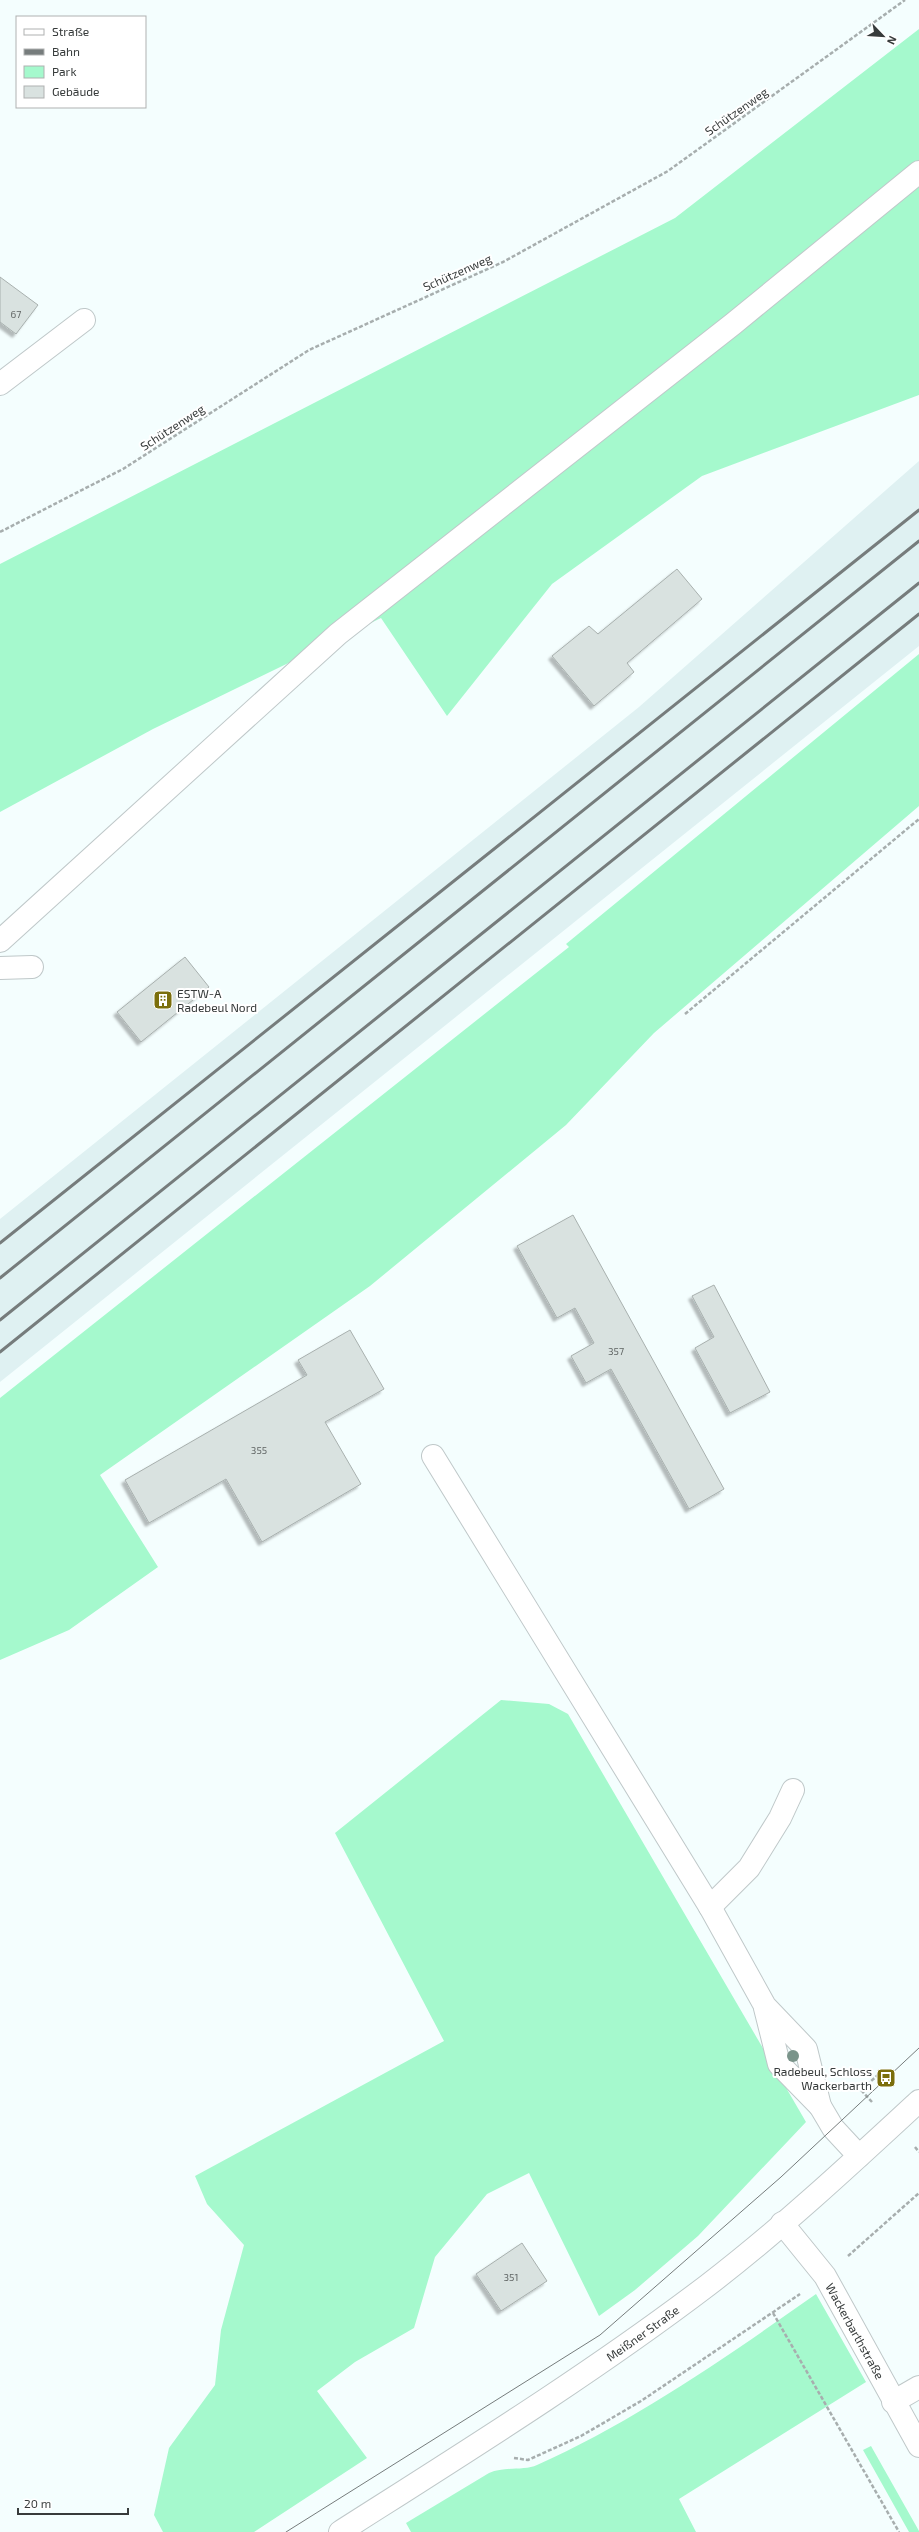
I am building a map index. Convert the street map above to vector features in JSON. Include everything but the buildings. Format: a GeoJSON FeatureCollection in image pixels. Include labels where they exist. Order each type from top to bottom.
{"type":"FeatureCollection","features":[{"type":"Feature","properties":{"kind":"main road"},"geometry":{"type":"LineString","coordinates":[[0,941],[338,634],[733,324],[919,172]]}},
{"type":"Feature","properties":{"kind":"main road"},"geometry":{"type":"LineString","coordinates":[[0,384],[84,320]]}},
{"type":"Feature","properties":{"kind":"main road"},"geometry":{"type":"LineString","coordinates":[[0,968],[32,967]]}},
{"type":"Feature","properties":{"kind":"main road"},"geometry":{"type":"LineString","coordinates":[[433,1456],[710,1907],[765,2006],[806,2050],[820,2106],[832,2128],[859,2156]]}},
{"type":"Feature","properties":{"kind":"main road"},"geometry":{"type":"LineString","coordinates":[[710,1907],[749,1868],[780,1818],[793,1790]]}},
{"type":"Feature","properties":{"kind":"main road"},"geometry":{"type":"LineString","coordinates":[[765,2006],[779,2064],[820,2106]]}},
{"type":"Feature","properties":{"kind":"main road","name":"Meißner Straße"},"geometry":{"type":"LineString","coordinates":[[340,2532],[462,2454],[646,2331],[709,2284],[859,2156],[919,2100]]}},
{"type":"Feature","properties":{"kind":"main road","name":"Wackerbarthstraße"},"geometry":{"type":"LineString","coordinates":[[782,2223],[825,2276],[893,2402],[919,2446]]}},
{"type":"Feature","properties":{"kind":"main road"},"geometry":{"type":"LineString","coordinates":[[893,2402],[919,2387]]}},
{"type":"Feature","properties":{"kind":"path","name":"Schützenweg"},"geometry":{"type":"LineString","coordinates":[[0,532],[123,469],[309,350],[503,262],[668,171],[905,0]]}},
{"type":"Feature","properties":{"kind":"path"},"geometry":{"type":"LineString","coordinates":[[685,1014],[919,819]]}},
{"type":"Feature","properties":{"kind":"path"},"geometry":{"type":"LineString","coordinates":[[876,2106],[861,2090],[879,2074]]}},
{"type":"Feature","properties":{"kind":"path"},"geometry":{"type":"LineString","coordinates":[[462,2454],[528,2460],[574,2439],[641,2400],[773,2313],[825,2276],[919,2193]]}},
{"type":"Feature","properties":{"kind":"path"},"geometry":{"type":"LineString","coordinates":[[773,2313],[899,2532]]}},
{"type":"Feature","properties":{"kind":"shaded area"},"geometry":{"type":"Polygon","coordinates":[[[919,461],[919,646],[0,1382],[0,1219],[639,707],[919,461]]]}},
{"type":"Feature","properties":{"kind":"green space"},"geometry":{"type":"Polygon","coordinates":[[[919,29],[919,395],[702,476],[552,584],[447,716],[381,618],[153,729],[0,812],[0,564],[675,218],[919,29]]]}},
{"type":"Feature","properties":{"kind":"green space"},"geometry":{"type":"Polygon","coordinates":[[[919,654],[919,806],[654,1033],[566,1125],[370,1286],[100,1475],[158,1567],[69,1630],[0,1660],[0,1398],[569,947],[566,944],[919,654]]]}},
{"type":"Feature","properties":{"kind":"green space"},"geometry":{"type":"Polygon","coordinates":[[[501,1700],[549,1704],[568,1714],[806,2122],[698,2236],[635,2290],[599,2316],[529,2173],[487,2194],[435,2257],[414,2328],[355,2362],[317,2391],[367,2458],[254,2532],[163,2532],[154,2515],[169,2448],[215,2385],[221,2330],[244,2245],[207,2204],[195,2176],[444,2041],[335,1833],[501,1700]]]}},
{"type":"Feature","properties":{"kind":"green space"},"geometry":{"type":"Polygon","coordinates":[[[816,2294],[866,2382],[679,2499],[696,2532],[411,2532],[406,2523],[489,2473],[502,2470],[527,2468],[537,2465],[574,2448],[645,2408],[715,2364],[816,2294]]]}},
{"type":"Feature","properties":{"kind":"green space"},"geometry":{"type":"Polygon","coordinates":[[[871,2446],[919,2532],[909,2532],[863,2450],[871,2446]]]}},
{"type":"Feature","properties":{"kind":"tram line"},"geometry":{"type":"LineString","coordinates":[[286,2532],[600,2335],[781,2177],[919,2048]]}},
{"type":"Feature","properties":{"kind":"railway"},"geometry":{"type":"LineString","coordinates":[[0,1243],[919,510]]}},
{"type":"Feature","properties":{"kind":"railway"},"geometry":{"type":"LineString","coordinates":[[0,1278],[919,541]]}},
{"type":"Feature","properties":{"kind":"railway"},"geometry":{"type":"LineString","coordinates":[[0,1320],[919,583]]}},
{"type":"Feature","properties":{"kind":"railway"},"geometry":{"type":"LineString","coordinates":[[0,1352],[919,614]]}},
{"type":"Feature","properties":{"kind":"place","name":"ESTW-A Radebeul Nord"},"geometry":{"type":"Point","coordinates":[163,1000]}},
{"type":"Feature","properties":{"kind":"place","name":"Radebeul, Schloss Wackerbarth"},"geometry":{"type":"Point","coordinates":[886,2078]}}]}
